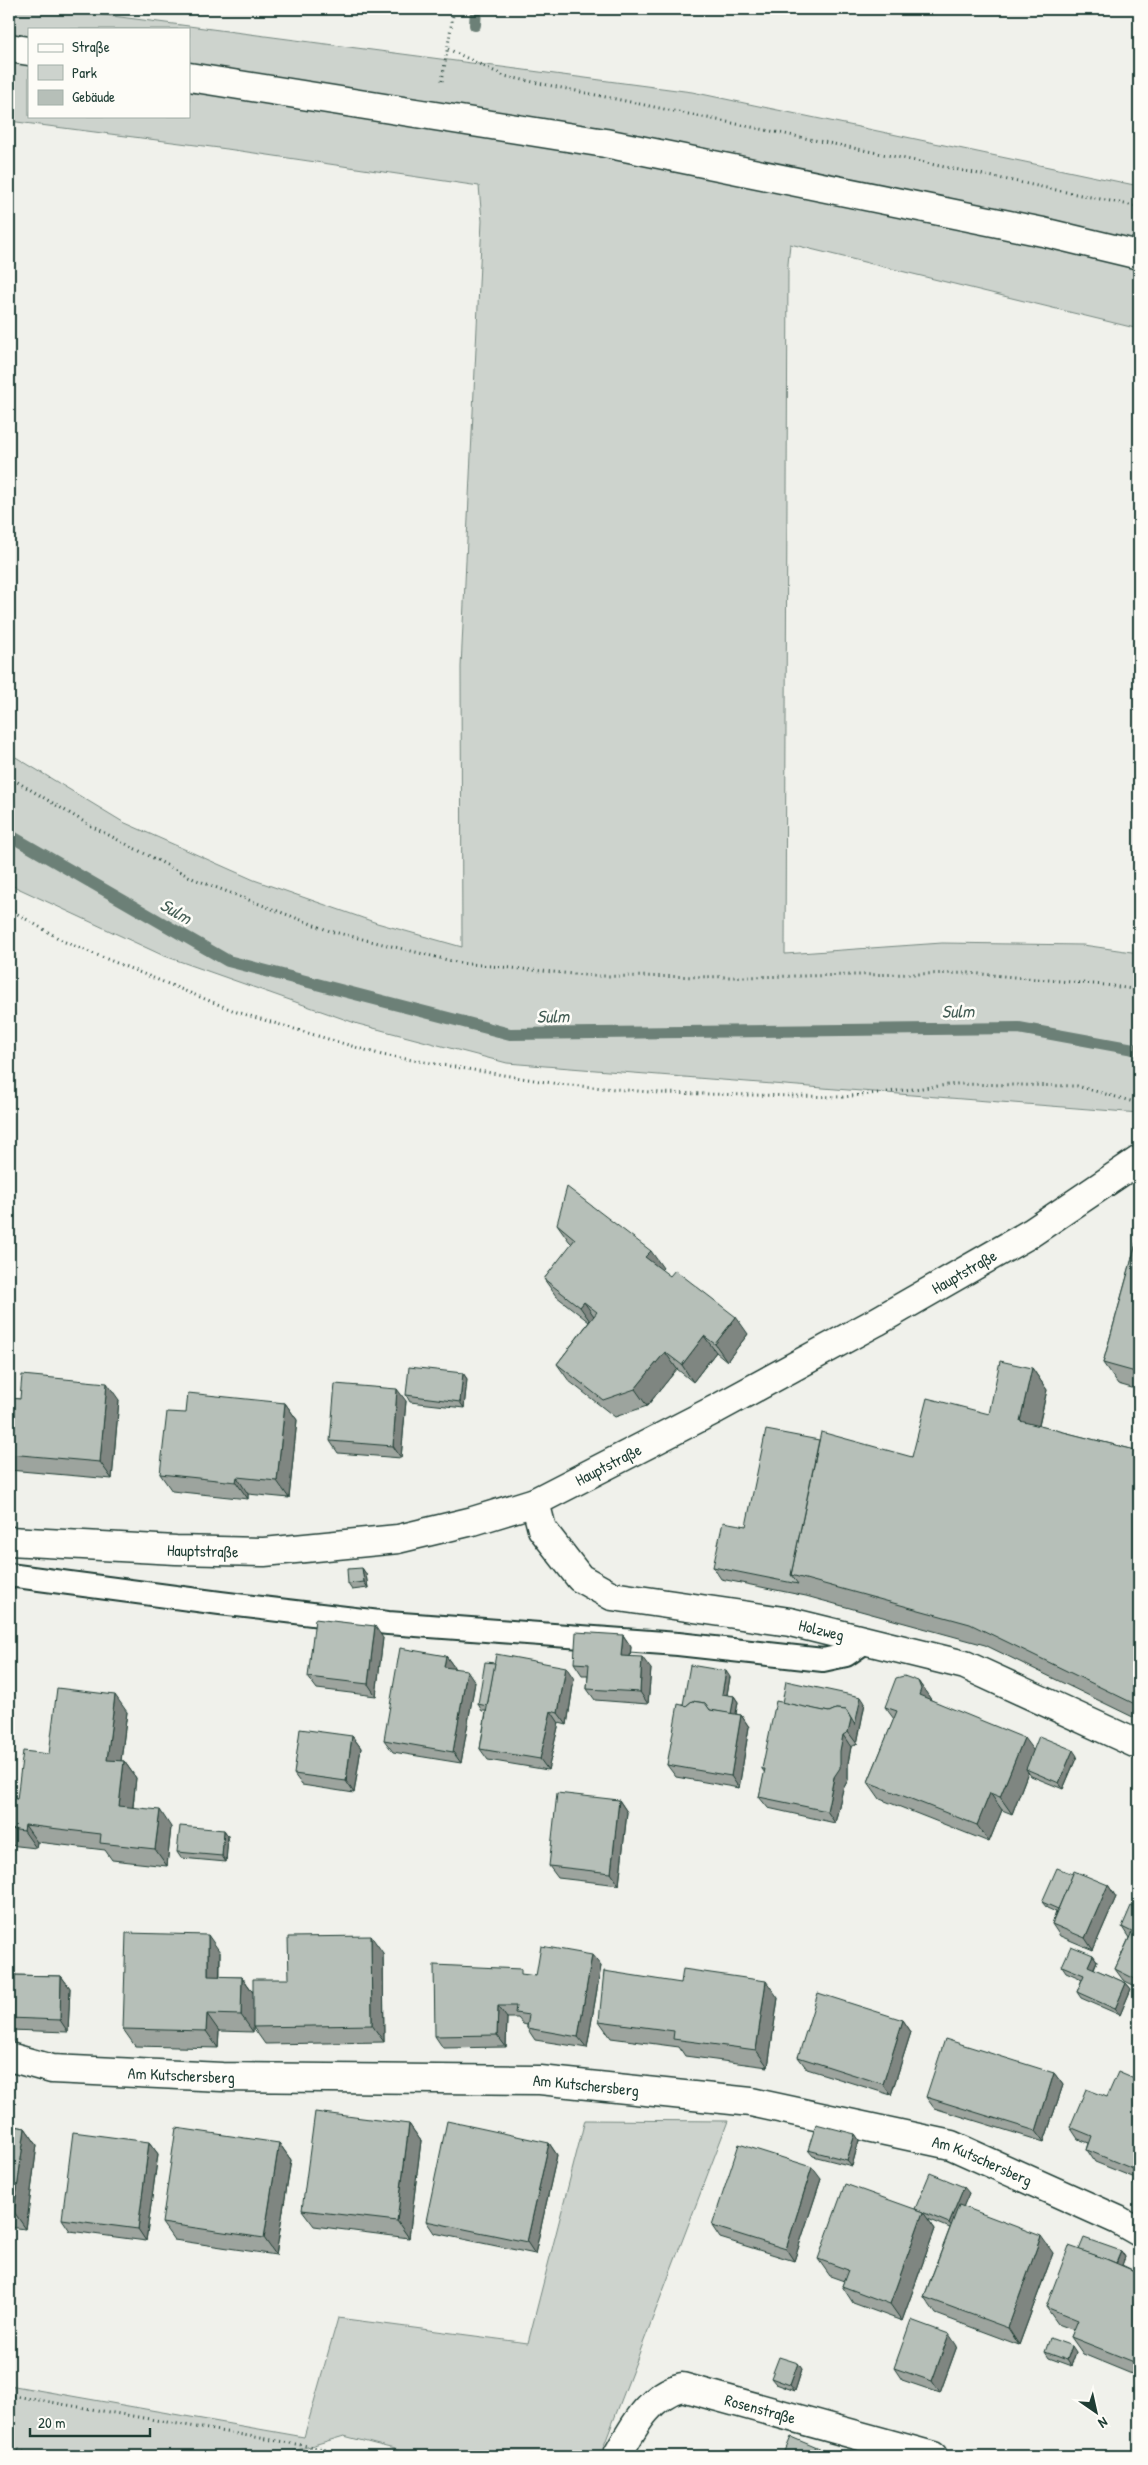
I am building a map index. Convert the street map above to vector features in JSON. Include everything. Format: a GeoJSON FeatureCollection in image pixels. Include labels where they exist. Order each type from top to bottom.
{"type":"FeatureCollection","features":[{"type":"Feature","properties":{"kind":"street"},"geometry":{"type":"LineString","coordinates":[[9,48],[28,51]]}},
{"type":"Feature","properties":{"kind":"street"},"geometry":{"type":"LineString","coordinates":[[190,77],[605,143],[1043,232],[1139,255]]}},
{"type":"Feature","properties":{"kind":"street","name":"Hauptstraße"},"geometry":{"type":"LineString","coordinates":[[9,1540],[264,1552],[398,1539],[473,1521],[535,1502],[716,1409],[876,1322],[1031,1233],[1139,1160]]}},
{"type":"Feature","properties":{"kind":"street","name":"Holzweg"},"geometry":{"type":"LineString","coordinates":[[535,1502],[542,1529],[580,1578],[612,1596],[790,1622],[965,1665],[1139,1745]]}},
{"type":"Feature","properties":{"kind":"street","name":"Am Kutschersberg"},"geometry":{"type":"LineString","coordinates":[[9,2057],[52,2069],[222,2077],[540,2080],[751,2102],[951,2145],[1118,2220],[1139,2232]]}},
{"type":"Feature","properties":{"kind":"street","name":"Rosenstraße"},"geometry":{"type":"LineString","coordinates":[[617,2456],[651,2404],[668,2390],[682,2387],[933,2456]]}},
{"type":"Feature","properties":{"kind":"lane"},"geometry":{"type":"LineString","coordinates":[[9,1575],[388,1623],[678,1644],[823,1660],[846,1655],[868,1640]]}},
{"type":"Feature","properties":{"kind":"path"},"geometry":{"type":"LineString","coordinates":[[435,116],[454,9]]}},
{"type":"Feature","properties":{"kind":"path"},"geometry":{"type":"LineString","coordinates":[[448,49],[504,76],[1139,207]]}},
{"type":"Feature","properties":{"kind":"path"},"geometry":{"type":"LineString","coordinates":[[9,777],[91,826],[194,879],[330,931],[460,964],[594,976],[743,977],[969,973],[1105,985],[1139,990]]}},
{"type":"Feature","properties":{"kind":"path"},"geometry":{"type":"LineString","coordinates":[[9,910],[65,942],[237,1012],[382,1055],[558,1084],[662,1093],[844,1097],[957,1084],[1077,1086],[1134,1102],[1139,1107]]}},
{"type":"Feature","properties":{"kind":"path"},"geometry":{"type":"LineString","coordinates":[[9,2395],[319,2448],[347,2456]]}},
{"type":"Feature","properties":{"kind":"path"},"geometry":{"type":"LineString","coordinates":[[9,2446],[33,2456]]}},
{"type":"Feature","properties":{"kind":"green space"},"geometry":{"type":"Polygon","coordinates":[[[9,9],[59,9],[692,92],[1139,186],[1139,329],[790,244],[788,264],[785,954],[942,943],[1083,945],[1139,953],[1139,1113],[507,1063],[358,1024],[162,955],[9,884],[9,753],[123,822],[254,880],[377,923],[462,947],[461,667],[482,221],[479,186],[227,149],[9,121],[9,9]]]}},
{"type":"Feature","properties":{"kind":"green space"},"geometry":{"type":"Polygon","coordinates":[[[585,2120],[728,2121],[600,2456],[421,2456],[344,2436],[277,2456],[9,2456],[9,2385],[304,2437],[338,2318],[528,2343],[585,2120]]]}},
{"type":"Feature","properties":{"kind":"building"},"geometry":{"type":"Polygon","coordinates":[[[567,1187],[651,1251],[645,1257],[670,1276],[675,1270],[736,1317],[715,1344],[704,1336],[682,1365],[665,1352],[635,1389],[603,1400],[557,1364],[597,1312],[584,1302],[580,1307],[544,1279],[575,1239],[557,1224],[567,1187]]]}},
{"type":"Feature","properties":{"kind":"building"},"geometry":{"type":"Polygon","coordinates":[[[1139,1233],[1139,1373],[1103,1363],[1139,1233]]]}},
{"type":"Feature","properties":{"kind":"building"},"geometry":{"type":"Polygon","coordinates":[[[1000,1361],[1032,1368],[1020,1421],[1139,1451],[1139,1706],[970,1624],[791,1575],[821,1432],[912,1457],[927,1398],[989,1414],[1000,1361]]]}},
{"type":"Feature","properties":{"kind":"building"},"geometry":{"type":"Polygon","coordinates":[[[409,1367],[463,1373],[460,1402],[406,1395],[409,1367]]]}},
{"type":"Feature","properties":{"kind":"building"},"geometry":{"type":"Polygon","coordinates":[[[22,1375],[107,1383],[100,1462],[9,1454],[9,1398],[20,1399],[22,1375]]]}},
{"type":"Feature","properties":{"kind":"building"},"geometry":{"type":"Polygon","coordinates":[[[335,1384],[397,1389],[393,1446],[330,1441],[335,1384]]]}},
{"type":"Feature","properties":{"kind":"building"},"geometry":{"type":"Polygon","coordinates":[[[188,1393],[285,1403],[277,1481],[237,1477],[236,1482],[160,1474],[167,1412],[186,1413],[188,1393]]]}},
{"type":"Feature","properties":{"kind":"building"},"geometry":{"type":"Polygon","coordinates":[[[766,1430],[819,1440],[791,1575],[798,1584],[713,1567],[723,1522],[746,1526],[766,1430]]]}},
{"type":"Feature","properties":{"kind":"building"},"geometry":{"type":"Polygon","coordinates":[[[362,1568],[364,1582],[348,1584],[347,1569],[362,1568]]]}},
{"type":"Feature","properties":{"kind":"building"},"geometry":{"type":"Polygon","coordinates":[[[315,1619],[375,1626],[368,1684],[308,1677],[315,1619]]]}},
{"type":"Feature","properties":{"kind":"building"},"geometry":{"type":"Polygon","coordinates":[[[576,1632],[623,1635],[621,1656],[642,1657],[640,1692],[587,1689],[589,1664],[574,1663],[576,1632]]]}},
{"type":"Feature","properties":{"kind":"building"},"geometry":{"type":"Polygon","coordinates":[[[400,1648],[446,1656],[444,1667],[467,1670],[453,1752],[384,1740],[400,1648]]]}},
{"type":"Feature","properties":{"kind":"building"},"geometry":{"type":"Polygon","coordinates":[[[496,1654],[566,1667],[558,1713],[551,1711],[540,1759],[480,1749],[496,1654]]]}},
{"type":"Feature","properties":{"kind":"building"},"geometry":{"type":"Polygon","coordinates":[[[485,1662],[495,1663],[487,1706],[478,1704],[485,1662]]]}},
{"type":"Feature","properties":{"kind":"building"},"geometry":{"type":"Polygon","coordinates":[[[690,1665],[726,1671],[722,1694],[734,1696],[731,1714],[710,1710],[705,1703],[692,1701],[686,1706],[683,1705],[690,1665]]]}},
{"type":"Feature","properties":{"kind":"building"},"geometry":{"type":"Polygon","coordinates":[[[904,1676],[918,1681],[921,1689],[919,1695],[1024,1738],[1000,1797],[990,1793],[977,1825],[868,1782],[897,1711],[885,1707],[896,1678],[904,1676]]]}},
{"type":"Feature","properties":{"kind":"building"},"geometry":{"type":"Polygon","coordinates":[[[786,1681],[861,1697],[855,1725],[846,1710],[836,1709],[829,1712],[782,1703],[786,1681]]]}},
{"type":"Feature","properties":{"kind":"building"},"geometry":{"type":"Polygon","coordinates":[[[57,1688],[115,1695],[107,1760],[124,1761],[119,1806],[160,1810],[155,1849],[100,1843],[101,1834],[25,1825],[24,1831],[9,1829],[9,1798],[17,1799],[23,1751],[49,1754],[57,1688]]]}},
{"type":"Feature","properties":{"kind":"building"},"geometry":{"type":"Polygon","coordinates":[[[692,1701],[705,1703],[710,1710],[741,1715],[731,1776],[667,1765],[678,1704],[686,1706],[692,1701]]]}},
{"type":"Feature","properties":{"kind":"building"},"geometry":{"type":"Polygon","coordinates":[[[776,1701],[829,1712],[836,1709],[846,1710],[851,1719],[848,1732],[843,1735],[840,1751],[840,1768],[834,1777],[827,1811],[759,1797],[765,1769],[762,1769],[776,1701]]]}},
{"type":"Feature","properties":{"kind":"building"},"geometry":{"type":"Polygon","coordinates":[[[300,1729],[352,1736],[346,1781],[294,1774],[300,1729]]]}},
{"type":"Feature","properties":{"kind":"building"},"geometry":{"type":"Polygon","coordinates":[[[1039,1736],[1073,1750],[1059,1783],[1026,1769],[1039,1736]]]}},
{"type":"Feature","properties":{"kind":"building"},"geometry":{"type":"Polygon","coordinates":[[[557,1793],[619,1800],[611,1873],[549,1866],[557,1793]]]}},
{"type":"Feature","properties":{"kind":"building"},"geometry":{"type":"Polygon","coordinates":[[[180,1826],[224,1830],[222,1856],[177,1852],[180,1826]]]}},
{"type":"Feature","properties":{"kind":"building"},"geometry":{"type":"Polygon","coordinates":[[[1057,1868],[1073,1874],[1058,1909],[1042,1902],[1057,1868]]]}},
{"type":"Feature","properties":{"kind":"building"},"geometry":{"type":"Polygon","coordinates":[[[1074,1871],[1108,1885],[1085,1938],[1052,1924],[1074,1871]]]}},
{"type":"Feature","properties":{"kind":"building"},"geometry":{"type":"Polygon","coordinates":[[[1131,1906],[1139,1910],[1139,1981],[1115,1969],[1132,1932],[1122,1927],[1131,1906]]]}},
{"type":"Feature","properties":{"kind":"building"},"geometry":{"type":"Polygon","coordinates":[[[126,1933],[208,1935],[208,1976],[242,1977],[241,2015],[207,2014],[206,2031],[123,2029],[126,1933]]]}},
{"type":"Feature","properties":{"kind":"building"},"geometry":{"type":"Polygon","coordinates":[[[371,1936],[372,2025],[253,2027],[253,1979],[289,1979],[288,1937],[371,1936]]]}},
{"type":"Feature","properties":{"kind":"building"},"geometry":{"type":"Polygon","coordinates":[[[541,1946],[592,1955],[578,2037],[527,2028],[529,2015],[515,2013],[516,2006],[498,2006],[497,2035],[435,2036],[434,1965],[521,1969],[521,1974],[536,1976],[541,1946]]]}},
{"type":"Feature","properties":{"kind":"building"},"geometry":{"type":"Polygon","coordinates":[[[1071,1946],[1093,1955],[1088,1966],[1126,1983],[1115,2009],[1077,1992],[1084,1975],[1062,1966],[1071,1946]]]}},
{"type":"Feature","properties":{"kind":"building"},"geometry":{"type":"Polygon","coordinates":[[[683,1969],[766,1981],[756,2050],[673,2039],[674,2031],[599,2021],[604,1971],[681,1983],[683,1969]]]}},
{"type":"Feature","properties":{"kind":"building"},"geometry":{"type":"Polygon","coordinates":[[[9,1975],[61,1976],[60,2020],[9,2018],[9,1975]]]}},
{"type":"Feature","properties":{"kind":"building"},"geometry":{"type":"Polygon","coordinates":[[[818,1993],[903,2020],[883,2084],[798,2057],[818,1993]]]}},
{"type":"Feature","properties":{"kind":"building"},"geometry":{"type":"Polygon","coordinates":[[[945,2039],[1054,2073],[1036,2131],[926,2097],[945,2039]]]}},
{"type":"Feature","properties":{"kind":"building"},"geometry":{"type":"Polygon","coordinates":[[[1118,2072],[1139,2081],[1139,2186],[1133,2183],[1138,2171],[1087,2150],[1092,2136],[1070,2127],[1086,2089],[1107,2097],[1118,2072]]]}},
{"type":"Feature","properties":{"kind":"building"},"geometry":{"type":"Polygon","coordinates":[[[315,2112],[409,2124],[397,2221],[302,2210],[315,2112]]]}},
{"type":"Feature","properties":{"kind":"building"},"geometry":{"type":"Polygon","coordinates":[[[447,2121],[549,2143],[527,2242],[426,2221],[447,2121]]]}},
{"type":"Feature","properties":{"kind":"building"},"geometry":{"type":"Polygon","coordinates":[[[816,2124],[855,2134],[847,2160],[808,2150],[816,2124]]]}},
{"type":"Feature","properties":{"kind":"building"},"geometry":{"type":"Polygon","coordinates":[[[9,2125],[25,2128],[14,2212],[9,2212],[9,2125]]]}},
{"type":"Feature","properties":{"kind":"building"},"geometry":{"type":"Polygon","coordinates":[[[176,2128],[279,2143],[264,2238],[162,2223],[176,2128]]]}},
{"type":"Feature","properties":{"kind":"building"},"geometry":{"type":"Polygon","coordinates":[[[73,2132],[149,2142],[138,2229],[62,2219],[73,2132]]]}},
{"type":"Feature","properties":{"kind":"building"},"geometry":{"type":"Polygon","coordinates":[[[739,2144],[812,2167],[786,2249],[712,2226],[739,2144]]]}},
{"type":"Feature","properties":{"kind":"building"},"geometry":{"type":"Polygon","coordinates":[[[930,2173],[964,2187],[949,2223],[915,2209],[930,2173]]]}},
{"type":"Feature","properties":{"kind":"building"},"geometry":{"type":"Polygon","coordinates":[[[845,2184],[923,2212],[890,2304],[842,2286],[848,2270],[818,2259],[845,2184]]]}},
{"type":"Feature","properties":{"kind":"building"},"geometry":{"type":"Polygon","coordinates":[[[959,2205],[1041,2236],[1008,2328],[924,2297],[959,2205]]]}},
{"type":"Feature","properties":{"kind":"building"},"geometry":{"type":"Polygon","coordinates":[[[1084,2238],[1121,2251],[1116,2263],[1079,2250],[1084,2238]]]}},
{"type":"Feature","properties":{"kind":"building"},"geometry":{"type":"Polygon","coordinates":[[[1069,2246],[1139,2273],[1139,2364],[1071,2337],[1078,2320],[1046,2307],[1069,2246]]]}},
{"type":"Feature","properties":{"kind":"building"},"geometry":{"type":"Polygon","coordinates":[[[911,2320],[949,2334],[932,2381],[894,2368],[911,2320]]]}},
{"type":"Feature","properties":{"kind":"building"},"geometry":{"type":"Polygon","coordinates":[[[1050,2338],[1072,2346],[1067,2360],[1045,2352],[1050,2338]]]}},
{"type":"Feature","properties":{"kind":"building"},"geometry":{"type":"Polygon","coordinates":[[[779,2357],[798,2363],[790,2385],[771,2378],[779,2357]]]}},
{"type":"Feature","properties":{"kind":"building"},"geometry":{"type":"Polygon","coordinates":[[[791,2437],[836,2456],[783,2456],[791,2437]]]}},
{"type":"Feature","properties":{"kind":"waterway"},"geometry":{"type":"LineString","coordinates":[[475,25],[476,9]]}},
{"type":"Feature","properties":{"kind":"waterway","name":"Sulm"},"geometry":{"type":"LineString","coordinates":[[9,835],[228,961],[510,1034],[1019,1028],[1139,1050]]}}]}
